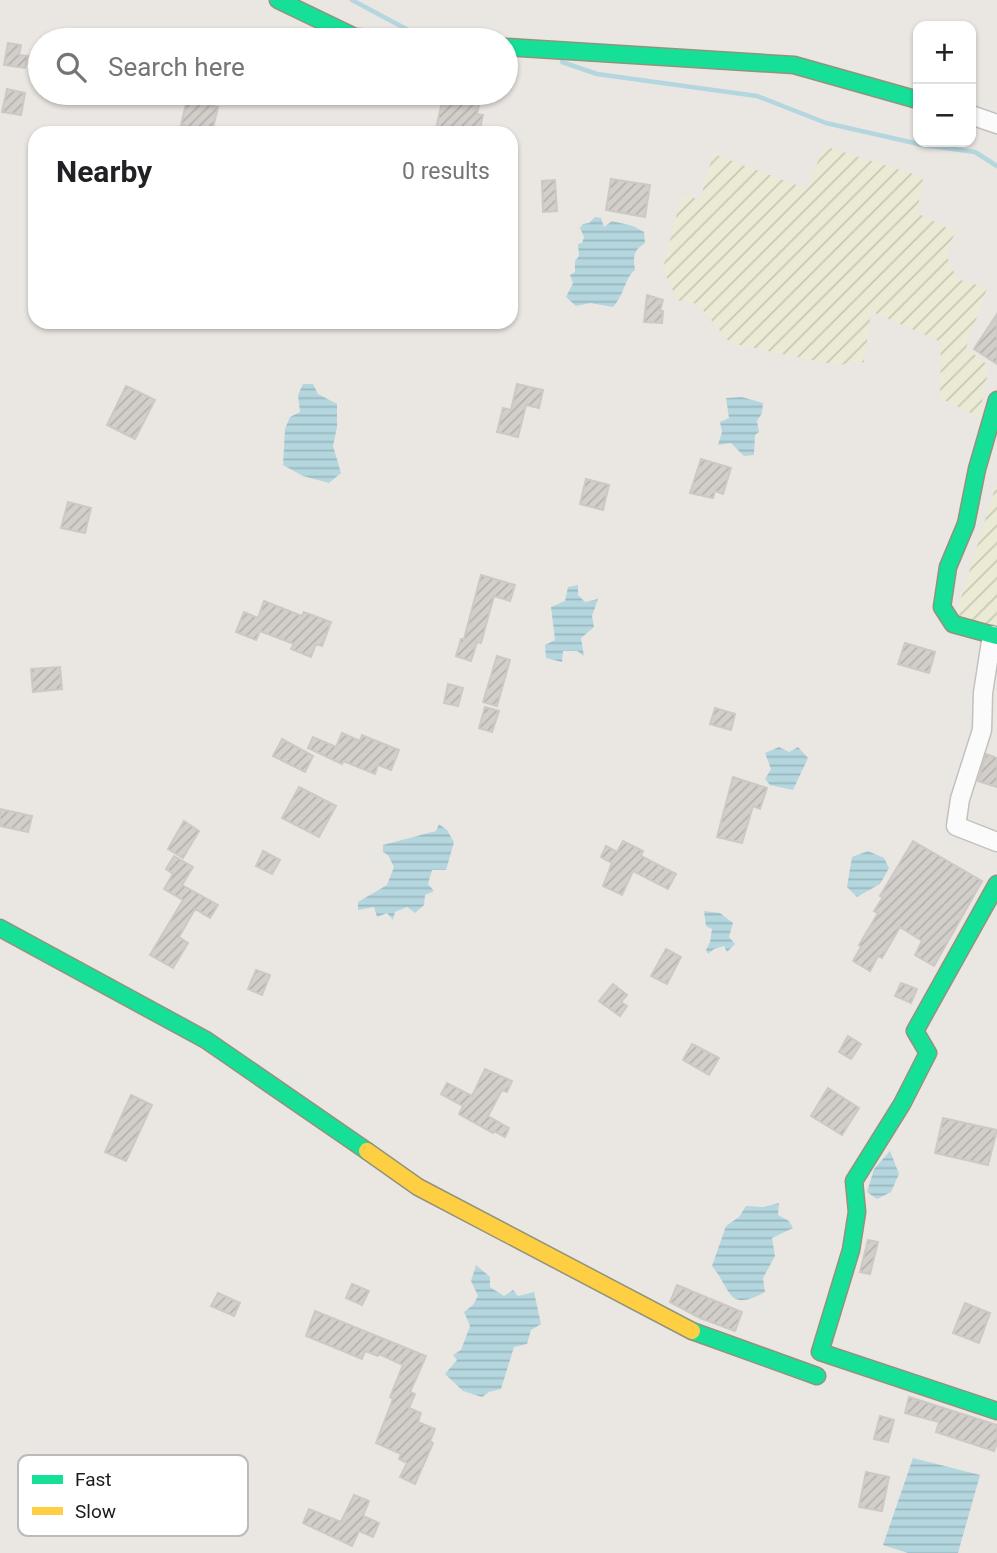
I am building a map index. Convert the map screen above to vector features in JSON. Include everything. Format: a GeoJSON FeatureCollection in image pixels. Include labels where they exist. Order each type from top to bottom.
{"type":"FeatureCollection","features":[{"type":"Feature","properties":{"kind":"street"},"geometry":{"type":"LineString","coordinates":[[278,0],[336,28]]}},
{"type":"Feature","properties":{"kind":"street"},"geometry":{"type":"LineString","coordinates":[[518,48],[794,65],[913,99]]}},
{"type":"Feature","properties":{"kind":"street"},"geometry":{"type":"LineString","coordinates":[[976,117],[997,124]]}},
{"type":"Feature","properties":{"kind":"street"},"geometry":{"type":"LineString","coordinates":[[997,400],[977,469],[966,524],[948,567],[942,607],[953,624],[995,635],[983,693],[982,730],[960,799],[956,826],[997,842]]}},
{"type":"Feature","properties":{"kind":"street"},"geometry":{"type":"LineString","coordinates":[[997,884],[915,1031],[928,1053],[902,1104],[855,1181],[857,1213],[851,1250],[820,1352],[997,1411]]}},
{"type":"Feature","properties":{"kind":"street"},"geometry":{"type":"LineString","coordinates":[[0,928],[206,1040],[418,1187],[694,1332],[817,1376]]}},
{"type":"Feature","properties":{"kind":"green space"},"geometry":{"type":"Polygon","coordinates":[[[824,146],[923,177],[917,213],[955,232],[946,255],[957,279],[987,288],[966,348],[989,366],[979,417],[940,398],[941,342],[871,311],[864,362],[836,365],[730,343],[698,304],[677,300],[663,268],[682,194],[700,200],[713,154],[807,189],[824,146]]]}},
{"type":"Feature","properties":{"kind":"green space"},"geometry":{"type":"Polygon","coordinates":[[[997,482],[997,636],[953,624],[997,482]]]}},
{"type":"Feature","properties":{"kind":"water"},"geometry":{"type":"Polygon","coordinates":[[[595,217],[601,218],[604,227],[612,221],[644,232],[645,243],[635,254],[635,270],[613,307],[590,303],[576,306],[566,297],[573,283],[570,275],[575,272],[575,261],[579,256],[578,244],[582,243],[584,237],[580,228],[595,217]]]}},
{"type":"Feature","properties":{"kind":"water"},"geometry":{"type":"Polygon","coordinates":[[[303,384],[313,384],[318,394],[337,404],[337,427],[333,446],[341,473],[329,483],[303,476],[283,465],[285,429],[290,417],[300,412],[298,395],[303,384]]]}},
{"type":"Feature","properties":{"kind":"water"},"geometry":{"type":"Polygon","coordinates":[[[742,397],[763,403],[762,413],[757,421],[759,432],[755,435],[754,455],[744,456],[731,443],[718,445],[722,432],[720,422],[729,418],[726,398],[742,397]]]}},
{"type":"Feature","properties":{"kind":"water"},"geometry":{"type":"Polygon","coordinates":[[[578,585],[578,595],[585,602],[598,599],[592,616],[594,627],[581,638],[584,656],[577,651],[563,651],[562,662],[546,658],[545,645],[555,640],[551,607],[565,601],[568,587],[578,585]]]}},
{"type":"Feature","properties":{"kind":"water"},"geometry":{"type":"Polygon","coordinates":[[[779,747],[789,752],[798,747],[808,758],[793,790],[770,785],[765,779],[771,769],[765,753],[779,747]]]}},
{"type":"Feature","properties":{"kind":"water"},"geometry":{"type":"Polygon","coordinates":[[[439,824],[447,830],[454,842],[446,870],[432,870],[428,884],[434,891],[425,895],[424,905],[415,913],[407,907],[395,912],[393,920],[387,913],[377,917],[374,907],[358,910],[358,902],[387,885],[394,867],[388,855],[383,852],[383,845],[436,831],[439,824]]]}},
{"type":"Feature","properties":{"kind":"water"},"geometry":{"type":"Polygon","coordinates":[[[868,851],[884,858],[889,868],[880,884],[857,897],[847,887],[852,857],[868,851]]]}},
{"type":"Feature","properties":{"kind":"water"},"geometry":{"type":"Polygon","coordinates":[[[704,911],[720,913],[733,923],[729,937],[735,944],[727,952],[724,946],[708,954],[706,950],[712,929],[706,926],[704,911]]]}},
{"type":"Feature","properties":{"kind":"water"},"geometry":{"type":"Polygon","coordinates":[[[890,1151],[899,1174],[891,1192],[877,1199],[867,1192],[874,1169],[890,1151]]]}},
{"type":"Feature","properties":{"kind":"water"},"geometry":{"type":"Polygon","coordinates":[[[779,1203],[778,1215],[789,1221],[793,1228],[772,1238],[775,1256],[763,1278],[765,1292],[753,1298],[737,1299],[732,1296],[712,1266],[726,1226],[739,1217],[746,1206],[763,1207],[779,1203]]]}},
{"type":"Feature","properties":{"kind":"water"},"geometry":{"type":"Polygon","coordinates":[[[476,1265],[490,1277],[490,1287],[504,1296],[513,1290],[518,1296],[534,1292],[541,1324],[531,1330],[527,1344],[514,1347],[501,1389],[482,1397],[463,1391],[445,1374],[457,1360],[453,1355],[461,1350],[470,1326],[464,1312],[473,1305],[478,1296],[471,1281],[476,1265]]]}},
{"type":"Feature","properties":{"kind":"water"},"geometry":{"type":"Polygon","coordinates":[[[913,1458],[980,1475],[958,1553],[908,1553],[883,1545],[913,1458]]]}},
{"type":"Feature","properties":{"kind":"building"},"geometry":{"type":"Polygon","coordinates":[[[8,43],[21,45],[19,55],[28,56],[25,68],[4,65],[8,43]]]}},
{"type":"Feature","properties":{"kind":"building"},"geometry":{"type":"Polygon","coordinates":[[[7,89],[25,93],[21,115],[2,112],[7,89]]]}},
{"type":"Feature","properties":{"kind":"building"},"geometry":{"type":"Polygon","coordinates":[[[186,105],[218,107],[213,126],[181,125],[186,105]]]}},
{"type":"Feature","properties":{"kind":"building"},"geometry":{"type":"Polygon","coordinates":[[[441,105],[479,105],[477,114],[483,115],[481,126],[437,126],[441,105]]]}},
{"type":"Feature","properties":{"kind":"building"},"geometry":{"type":"Polygon","coordinates":[[[611,179],[650,185],[645,217],[606,210],[611,179]]]}},
{"type":"Feature","properties":{"kind":"building"},"geometry":{"type":"Polygon","coordinates":[[[555,180],[557,211],[543,212],[542,181],[555,180]]]}},
{"type":"Feature","properties":{"kind":"building"},"geometry":{"type":"Polygon","coordinates":[[[647,295],[663,300],[660,311],[663,311],[662,323],[644,322],[647,295]]]}},
{"type":"Feature","properties":{"kind":"building"},"geometry":{"type":"Polygon","coordinates":[[[997,314],[997,364],[974,349],[997,314]]]}},
{"type":"Feature","properties":{"kind":"building"},"geometry":{"type":"Polygon","coordinates":[[[517,384],[543,390],[539,408],[526,405],[518,437],[497,432],[503,408],[511,410],[517,384]]]}},
{"type":"Feature","properties":{"kind":"building"},"geometry":{"type":"Polygon","coordinates":[[[126,386],[155,400],[135,439],[107,425],[126,386]]]}},
{"type":"Feature","properties":{"kind":"building"},"geometry":{"type":"Polygon","coordinates":[[[701,459],[731,468],[723,494],[715,491],[713,498],[690,493],[701,459]]]}},
{"type":"Feature","properties":{"kind":"building"},"geometry":{"type":"Polygon","coordinates":[[[586,479],[609,485],[603,510],[580,504],[586,479]]]}},
{"type":"Feature","properties":{"kind":"building"},"geometry":{"type":"Polygon","coordinates":[[[68,502],[91,508],[85,533],[61,528],[68,502]]]}},
{"type":"Feature","properties":{"kind":"building"},"geometry":{"type":"Polygon","coordinates":[[[481,575],[515,585],[510,601],[494,596],[481,643],[477,642],[471,661],[456,656],[461,639],[464,639],[481,575]]]}},
{"type":"Feature","properties":{"kind":"building"},"geometry":{"type":"Polygon","coordinates":[[[264,601],[302,616],[304,612],[331,622],[322,646],[316,644],[311,657],[291,649],[294,644],[260,631],[256,640],[236,632],[244,612],[258,618],[264,601]]]}},
{"type":"Feature","properties":{"kind":"building"},"geometry":{"type":"Polygon","coordinates":[[[905,643],[935,652],[929,673],[898,664],[905,643]]]}},
{"type":"Feature","properties":{"kind":"building"},"geometry":{"type":"Polygon","coordinates":[[[497,656],[510,660],[497,706],[483,702],[497,656]]]}},
{"type":"Feature","properties":{"kind":"building"},"geometry":{"type":"Polygon","coordinates":[[[60,667],[62,689],[33,692],[31,669],[60,667]]]}},
{"type":"Feature","properties":{"kind":"building"},"geometry":{"type":"Polygon","coordinates":[[[448,684],[463,688],[458,706],[444,703],[448,684]]]}},
{"type":"Feature","properties":{"kind":"building"},"geometry":{"type":"Polygon","coordinates":[[[485,707],[499,711],[492,732],[479,728],[485,707]]]}},
{"type":"Feature","properties":{"kind":"building"},"geometry":{"type":"Polygon","coordinates":[[[715,708],[735,714],[731,730],[710,724],[715,708]]]}},
{"type":"Feature","properties":{"kind":"building"},"geometry":{"type":"Polygon","coordinates":[[[342,733],[360,741],[362,735],[399,750],[391,770],[378,765],[375,774],[343,761],[342,764],[308,748],[313,737],[336,747],[342,733]]]}},
{"type":"Feature","properties":{"kind":"building"},"geometry":{"type":"Polygon","coordinates":[[[282,739],[313,756],[305,772],[273,756],[282,739]]]}},
{"type":"Feature","properties":{"kind":"building"},"geometry":{"type":"Polygon","coordinates":[[[986,754],[997,758],[997,787],[978,781],[986,754]]]}},
{"type":"Feature","properties":{"kind":"building"},"geometry":{"type":"Polygon","coordinates":[[[733,777],[767,788],[760,809],[753,806],[742,843],[717,837],[733,777]]]}},
{"type":"Feature","properties":{"kind":"building"},"geometry":{"type":"Polygon","coordinates":[[[299,787],[336,806],[319,837],[282,818],[299,787]]]}},
{"type":"Feature","properties":{"kind":"building"},"geometry":{"type":"Polygon","coordinates":[[[0,809],[32,816],[28,832],[0,826],[0,809]]]}},
{"type":"Feature","properties":{"kind":"building"},"geometry":{"type":"Polygon","coordinates":[[[184,821],[199,831],[183,858],[168,849],[184,821]]]}},
{"type":"Feature","properties":{"kind":"building"},"geometry":{"type":"Polygon","coordinates":[[[623,841],[643,851],[641,856],[676,874],[668,889],[633,871],[622,895],[603,886],[612,863],[601,857],[606,846],[617,852],[623,841]]]}},
{"type":"Feature","properties":{"kind":"building"},"geometry":{"type":"Polygon","coordinates":[[[913,841],[982,881],[934,966],[915,955],[922,941],[900,927],[882,958],[878,956],[870,971],[853,961],[878,913],[874,911],[883,897],[880,896],[913,841]]]}},
{"type":"Feature","properties":{"kind":"building"},"geometry":{"type":"Polygon","coordinates":[[[263,851],[280,860],[272,874],[256,866],[263,851]]]}},
{"type":"Feature","properties":{"kind":"building"},"geometry":{"type":"Polygon","coordinates":[[[174,856],[193,867],[182,885],[218,905],[210,918],[195,909],[179,937],[188,943],[173,968],[150,955],[183,900],[164,889],[173,874],[166,869],[174,856]]]}},
{"type":"Feature","properties":{"kind":"building"},"geometry":{"type":"Polygon","coordinates":[[[666,949],[681,957],[667,984],[651,976],[666,949]]]}},
{"type":"Feature","properties":{"kind":"building"},"geometry":{"type":"Polygon","coordinates":[[[256,970],[270,975],[262,995],[248,989],[256,970]]]}},
{"type":"Feature","properties":{"kind":"building"},"geometry":{"type":"Polygon","coordinates":[[[901,983],[917,989],[911,1003],[895,996],[901,983]]]}},
{"type":"Feature","properties":{"kind":"building"},"geometry":{"type":"Polygon","coordinates":[[[613,984],[627,995],[621,1002],[627,1006],[620,1016],[599,1001],[613,984]]]}},
{"type":"Feature","properties":{"kind":"building"},"geometry":{"type":"Polygon","coordinates":[[[848,1036],[861,1044],[851,1059],[839,1052],[848,1036]]]}},
{"type":"Feature","properties":{"kind":"building"},"geometry":{"type":"Polygon","coordinates":[[[692,1044],[719,1058],[709,1075],[683,1060],[692,1044]]]}},
{"type":"Feature","properties":{"kind":"building"},"geometry":{"type":"Polygon","coordinates":[[[485,1069],[512,1081],[507,1092],[502,1090],[488,1116],[509,1128],[505,1137],[459,1114],[463,1106],[441,1094],[447,1083],[472,1096],[485,1069]]]}},
{"type":"Feature","properties":{"kind":"building"},"geometry":{"type":"Polygon","coordinates":[[[828,1088],[859,1108],[842,1135],[811,1116],[828,1088]]]}},
{"type":"Feature","properties":{"kind":"building"},"geometry":{"type":"Polygon","coordinates":[[[131,1095],[152,1105],[126,1161],[105,1152],[131,1095]]]}},
{"type":"Feature","properties":{"kind":"building"},"geometry":{"type":"Polygon","coordinates":[[[943,1118],[997,1130],[988,1165],[935,1153],[943,1118]]]}},
{"type":"Feature","properties":{"kind":"building"},"geometry":{"type":"Polygon","coordinates":[[[868,1240],[878,1242],[870,1274],[860,1272],[868,1240]]]}},
{"type":"Feature","properties":{"kind":"building"},"geometry":{"type":"Polygon","coordinates":[[[352,1284],[369,1291],[362,1305],[346,1298],[352,1284]]]}},
{"type":"Feature","properties":{"kind":"building"},"geometry":{"type":"Polygon","coordinates":[[[677,1285],[742,1312],[735,1331],[700,1318],[670,1302],[677,1285]]]}},
{"type":"Feature","properties":{"kind":"building"},"geometry":{"type":"Polygon","coordinates":[[[218,1293],[240,1303],[234,1316],[211,1306],[218,1293]]]}},
{"type":"Feature","properties":{"kind":"building"},"geometry":{"type":"Polygon","coordinates":[[[965,1303],[990,1313],[979,1343],[953,1333],[965,1303]]]}},
{"type":"Feature","properties":{"kind":"building"},"geometry":{"type":"Polygon","coordinates":[[[315,1311],[426,1356],[410,1392],[415,1394],[409,1408],[421,1413],[418,1422],[435,1429],[430,1441],[433,1443],[415,1484],[400,1477],[407,1463],[399,1459],[401,1454],[376,1443],[403,1365],[365,1351],[362,1359],[306,1336],[315,1311]]]}},
{"type":"Feature","properties":{"kind":"building"},"geometry":{"type":"Polygon","coordinates":[[[909,1397],[997,1425],[994,1451],[936,1432],[939,1422],[905,1413],[909,1397]]]}},
{"type":"Feature","properties":{"kind":"building"},"geometry":{"type":"Polygon","coordinates":[[[880,1416],[894,1420],[888,1442],[874,1439],[880,1416]]]}},
{"type":"Feature","properties":{"kind":"building"},"geometry":{"type":"Polygon","coordinates":[[[866,1472],[889,1477],[882,1511],[859,1507],[866,1472]]]}},
{"type":"Feature","properties":{"kind":"building"},"geometry":{"type":"Polygon","coordinates":[[[354,1495],[369,1501],[363,1516],[379,1523],[373,1537],[359,1531],[352,1546],[303,1523],[309,1509],[341,1522],[354,1495]]]}},
{"type":"Feature","properties":{"kind":"waterway"},"geometry":{"type":"LineString","coordinates":[[352,0],[404,28]]}},
{"type":"Feature","properties":{"kind":"waterway"},"geometry":{"type":"LineString","coordinates":[[562,62],[597,74],[757,96],[826,123],[923,145],[975,152],[997,166]]}},
{"type":"Feature","properties":{"kind":"traffic: fast"},"geometry":{"type":"LineString","coordinates":[[278,0],[336,28]]}},
{"type":"Feature","properties":{"kind":"traffic: fast"},"geometry":{"type":"LineString","coordinates":[[518,48],[794,65],[913,99]]}},
{"type":"Feature","properties":{"kind":"traffic: fast"},"geometry":{"type":"LineString","coordinates":[[997,400],[977,469],[966,524],[948,567],[942,607],[953,624],[997,636]]}},
{"type":"Feature","properties":{"kind":"traffic: fast"},"geometry":{"type":"LineString","coordinates":[[997,884],[915,1031],[928,1053],[902,1104],[854,1181],[857,1212],[851,1250],[820,1352],[997,1411]]}},
{"type":"Feature","properties":{"kind":"traffic: fast"},"geometry":{"type":"LineString","coordinates":[[0,928],[206,1040],[367,1151]]}},
{"type":"Feature","properties":{"kind":"traffic: fast"},"geometry":{"type":"LineString","coordinates":[[692,1331],[817,1376]]}},
{"type":"Feature","properties":{"kind":"traffic: slow"},"geometry":{"type":"LineString","coordinates":[[367,1151],[418,1187],[692,1331]]}}]}
